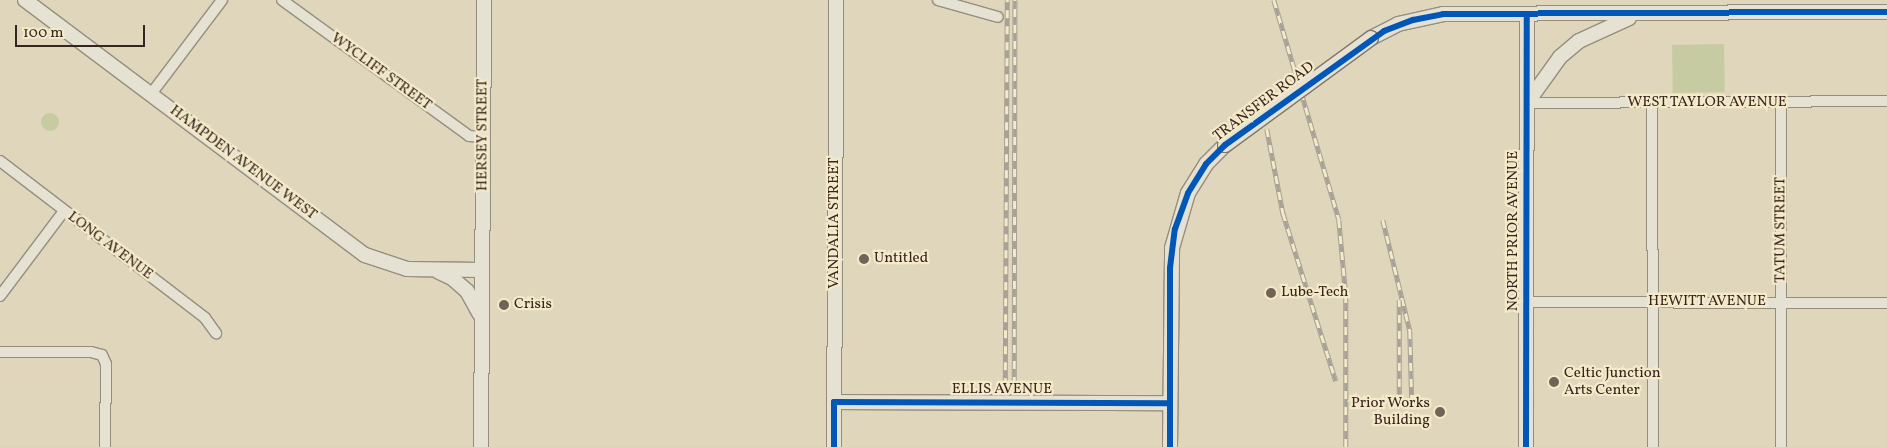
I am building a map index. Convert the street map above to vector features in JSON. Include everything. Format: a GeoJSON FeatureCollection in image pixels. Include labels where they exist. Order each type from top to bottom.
{"type":"FeatureCollection","features":[{"type":"Feature","properties":{"kind":"street","name":"HAMPDEN AVENUE WEST"},"geometry":{"type":"LineString","coordinates":[[25,0],[365,255],[390,266],[434,270],[482,270]]}},
{"type":"Feature","properties":{"kind":"street"},"geometry":{"type":"LineString","coordinates":[[151,94],[222,0]]}},
{"type":"Feature","properties":{"kind":"street","name":"WYCLIFF STREET"},"geometry":{"type":"LineString","coordinates":[[282,0],[469,136],[483,137]]}},
{"type":"Feature","properties":{"kind":"street","name":"HERSEY STREET"},"geometry":{"type":"LineString","coordinates":[[482,447],[484,0]]}},
{"type":"Feature","properties":{"kind":"street","name":"VANDALIA STREET"},"geometry":{"type":"LineString","coordinates":[[834,447],[836,0]]}},
{"type":"Feature","properties":{"kind":"street"},"geometry":{"type":"LineString","coordinates":[[938,0],[998,17]]}},
{"type":"Feature","properties":{"kind":"street","name":"TRANSFER ROAD"},"geometry":{"type":"LineString","coordinates":[[1170,447],[1170,268],[1176,230],[1197,177],[1226,145],[1372,38],[1398,24],[1428,16],[1887,12]]}},
{"type":"Feature","properties":{"kind":"street","name":"NORTH PRIOR AVENUE"},"geometry":{"type":"LineString","coordinates":[[1526,447],[1527,14]]}},
{"type":"Feature","properties":{"kind":"street"},"geometry":{"type":"LineString","coordinates":[[1527,103],[1560,56],[1579,41],[1636,15]]}},
{"type":"Feature","properties":{"kind":"street","name":"WEST TAYLOR AVENUE"},"geometry":{"type":"LineString","coordinates":[[1527,103],[1887,101]]}},
{"type":"Feature","properties":{"kind":"street","name":"TATUM STREET"},"geometry":{"type":"LineString","coordinates":[[1781,102],[1781,447]]}},
{"type":"Feature","properties":{"kind":"street"},"geometry":{"type":"LineString","coordinates":[[1652,103],[1653,447]]}},
{"type":"Feature","properties":{"kind":"street","name":"LONG AVENUE"},"geometry":{"type":"LineString","coordinates":[[0,162],[205,318],[216,333]]}},
{"type":"Feature","properties":{"kind":"street"},"geometry":{"type":"LineString","coordinates":[[0,296],[64,211]]}},
{"type":"Feature","properties":{"kind":"street"},"geometry":{"type":"LineString","coordinates":[[434,270],[452,278],[469,292],[482,320]]}},
{"type":"Feature","properties":{"kind":"street","name":"HEWITT AVENUE"},"geometry":{"type":"LineString","coordinates":[[1527,302],[1887,303]]}},
{"type":"Feature","properties":{"kind":"street"},"geometry":{"type":"LineString","coordinates":[[0,352],[91,352],[102,355],[106,364],[104,447]]}},
{"type":"Feature","properties":{"kind":"street","name":"ELLIS AVENUE"},"geometry":{"type":"LineString","coordinates":[[834,402],[1170,403]]}},
{"type":"Feature","properties":{"kind":"green space"},"geometry":{"type":"Polygon","coordinates":[[[1724,44],[1725,92],[1673,93],[1672,45],[1724,44]]]}},
{"type":"Feature","properties":{"kind":"green space"},"geometry":{"type":"Polygon","coordinates":[[[50,113],[56,116],[59,122],[56,128],[50,131],[44,128],[41,122],[44,116],[50,113]]]}},
{"type":"Feature","properties":{"kind":"railway"},"geometry":{"type":"LineString","coordinates":[[1005,386],[1007,0]]}},
{"type":"Feature","properties":{"kind":"railway"},"geometry":{"type":"LineString","coordinates":[[1014,385],[1015,0]]}},
{"type":"Feature","properties":{"kind":"railway"},"geometry":{"type":"LineString","coordinates":[[1274,0],[1339,220],[1346,295],[1346,447]]}},
{"type":"Feature","properties":{"kind":"railway"},"geometry":{"type":"LineString","coordinates":[[1267,129],[1283,213],[1336,381]]}},
{"type":"Feature","properties":{"kind":"railway"},"geometry":{"type":"LineString","coordinates":[[1383,220],[1410,331],[1412,402]]}},
{"type":"Feature","properties":{"kind":"railway"},"geometry":{"type":"LineString","coordinates":[[1399,300],[1399,403]]}},
{"type":"Feature","properties":{"kind":"cycle path"},"geometry":{"type":"LineString","coordinates":[[1170,447],[1170,268],[1175,229],[1188,193],[1206,164],[1225,145],[1384,31],[1413,20],[1443,14],[1887,12]]}},
{"type":"Feature","properties":{"kind":"cycle path"},"geometry":{"type":"LineString","coordinates":[[1526,447],[1527,14]]}},
{"type":"Feature","properties":{"kind":"cycle path"},"geometry":{"type":"LineString","coordinates":[[834,447],[834,402],[1170,403]]}},
{"type":"Feature","properties":{"kind":"place","name":"Untitled"},"geometry":{"type":"Point","coordinates":[864,259]}},
{"type":"Feature","properties":{"kind":"place","name":"Lube-Tech"},"geometry":{"type":"Point","coordinates":[1271,293]}},
{"type":"Feature","properties":{"kind":"place","name":"Crisis"},"geometry":{"type":"Point","coordinates":[504,305]}},
{"type":"Feature","properties":{"kind":"place","name":"Celtic Junction Arts Center"},"geometry":{"type":"Point","coordinates":[1554,382]}},
{"type":"Feature","properties":{"kind":"place","name":"Prior Works Building"},"geometry":{"type":"Point","coordinates":[1440,412]}}]}
